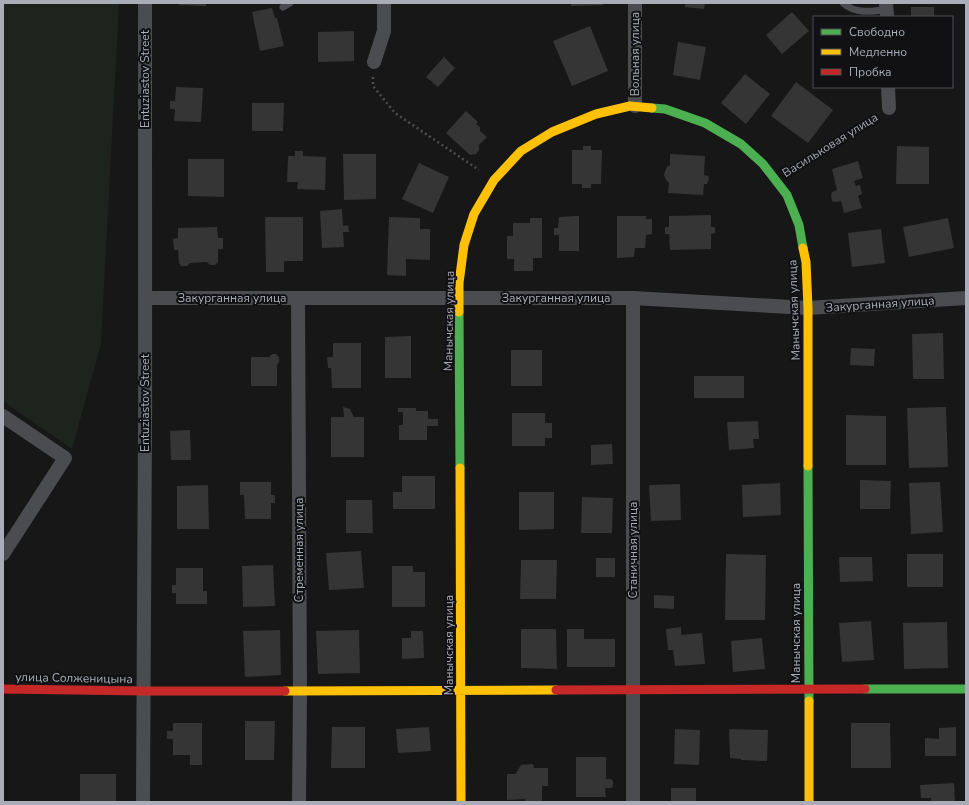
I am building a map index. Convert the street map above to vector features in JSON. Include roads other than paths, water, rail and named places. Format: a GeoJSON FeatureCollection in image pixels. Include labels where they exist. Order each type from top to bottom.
{"type":"FeatureCollection","features":[{"type":"Feature","properties":{"kind":"street","name":"Entuziastov Street"},"geometry":{"type":"LineString","coordinates":[[143,802],[146,298],[145,3]]}},
{"type":"Feature","properties":{"kind":"street"},"geometry":{"type":"LineString","coordinates":[[374,62],[384,31],[384,3]]}},
{"type":"Feature","properties":{"kind":"street","name":"Вольная улица"},"geometry":{"type":"LineString","coordinates":[[635,3],[635,106]]}},
{"type":"Feature","properties":{"kind":"street","name":"Васильковая улица"},"geometry":{"type":"LineString","coordinates":[[888,88],[889,108]]}},
{"type":"Feature","properties":{"kind":"street","name":"Манычская улица"},"geometry":{"type":"LineString","coordinates":[[461,802],[459,282],[464,245],[474,214],[494,180],[521,151],[552,132],[596,114],[630,106],[665,109],[705,123],[741,144],[763,164],[787,194],[799,225],[806,262],[808,308],[809,802]]}},
{"type":"Feature","properties":{"kind":"street","name":"Закурганная улица"},"geometry":{"type":"LineString","coordinates":[[146,298],[633,298],[808,308],[966,298]]}},
{"type":"Feature","properties":{"kind":"street","name":"Стременная улица"},"geometry":{"type":"LineString","coordinates":[[298,298],[300,691],[299,802]]}},
{"type":"Feature","properties":{"kind":"street","name":"Станичная улица"},"geometry":{"type":"LineString","coordinates":[[633,298],[633,802]]}},
{"type":"Feature","properties":{"kind":"street"},"geometry":{"type":"LineString","coordinates":[[3,416],[65,458],[3,554]]}},
{"type":"Feature","properties":{"kind":"street","name":"улица Солженицына"},"geometry":{"type":"LineString","coordinates":[[3,689],[144,691],[966,689]]}},
{"type":"Feature","properties":{"kind":"lane"},"geometry":{"type":"LineString","coordinates":[[283,7],[290,3]]}},
{"type":"Feature","properties":{"kind":"lane"},"geometry":{"type":"LineString","coordinates":[[843,3],[853,9],[864,12],[887,10]]}}]}
